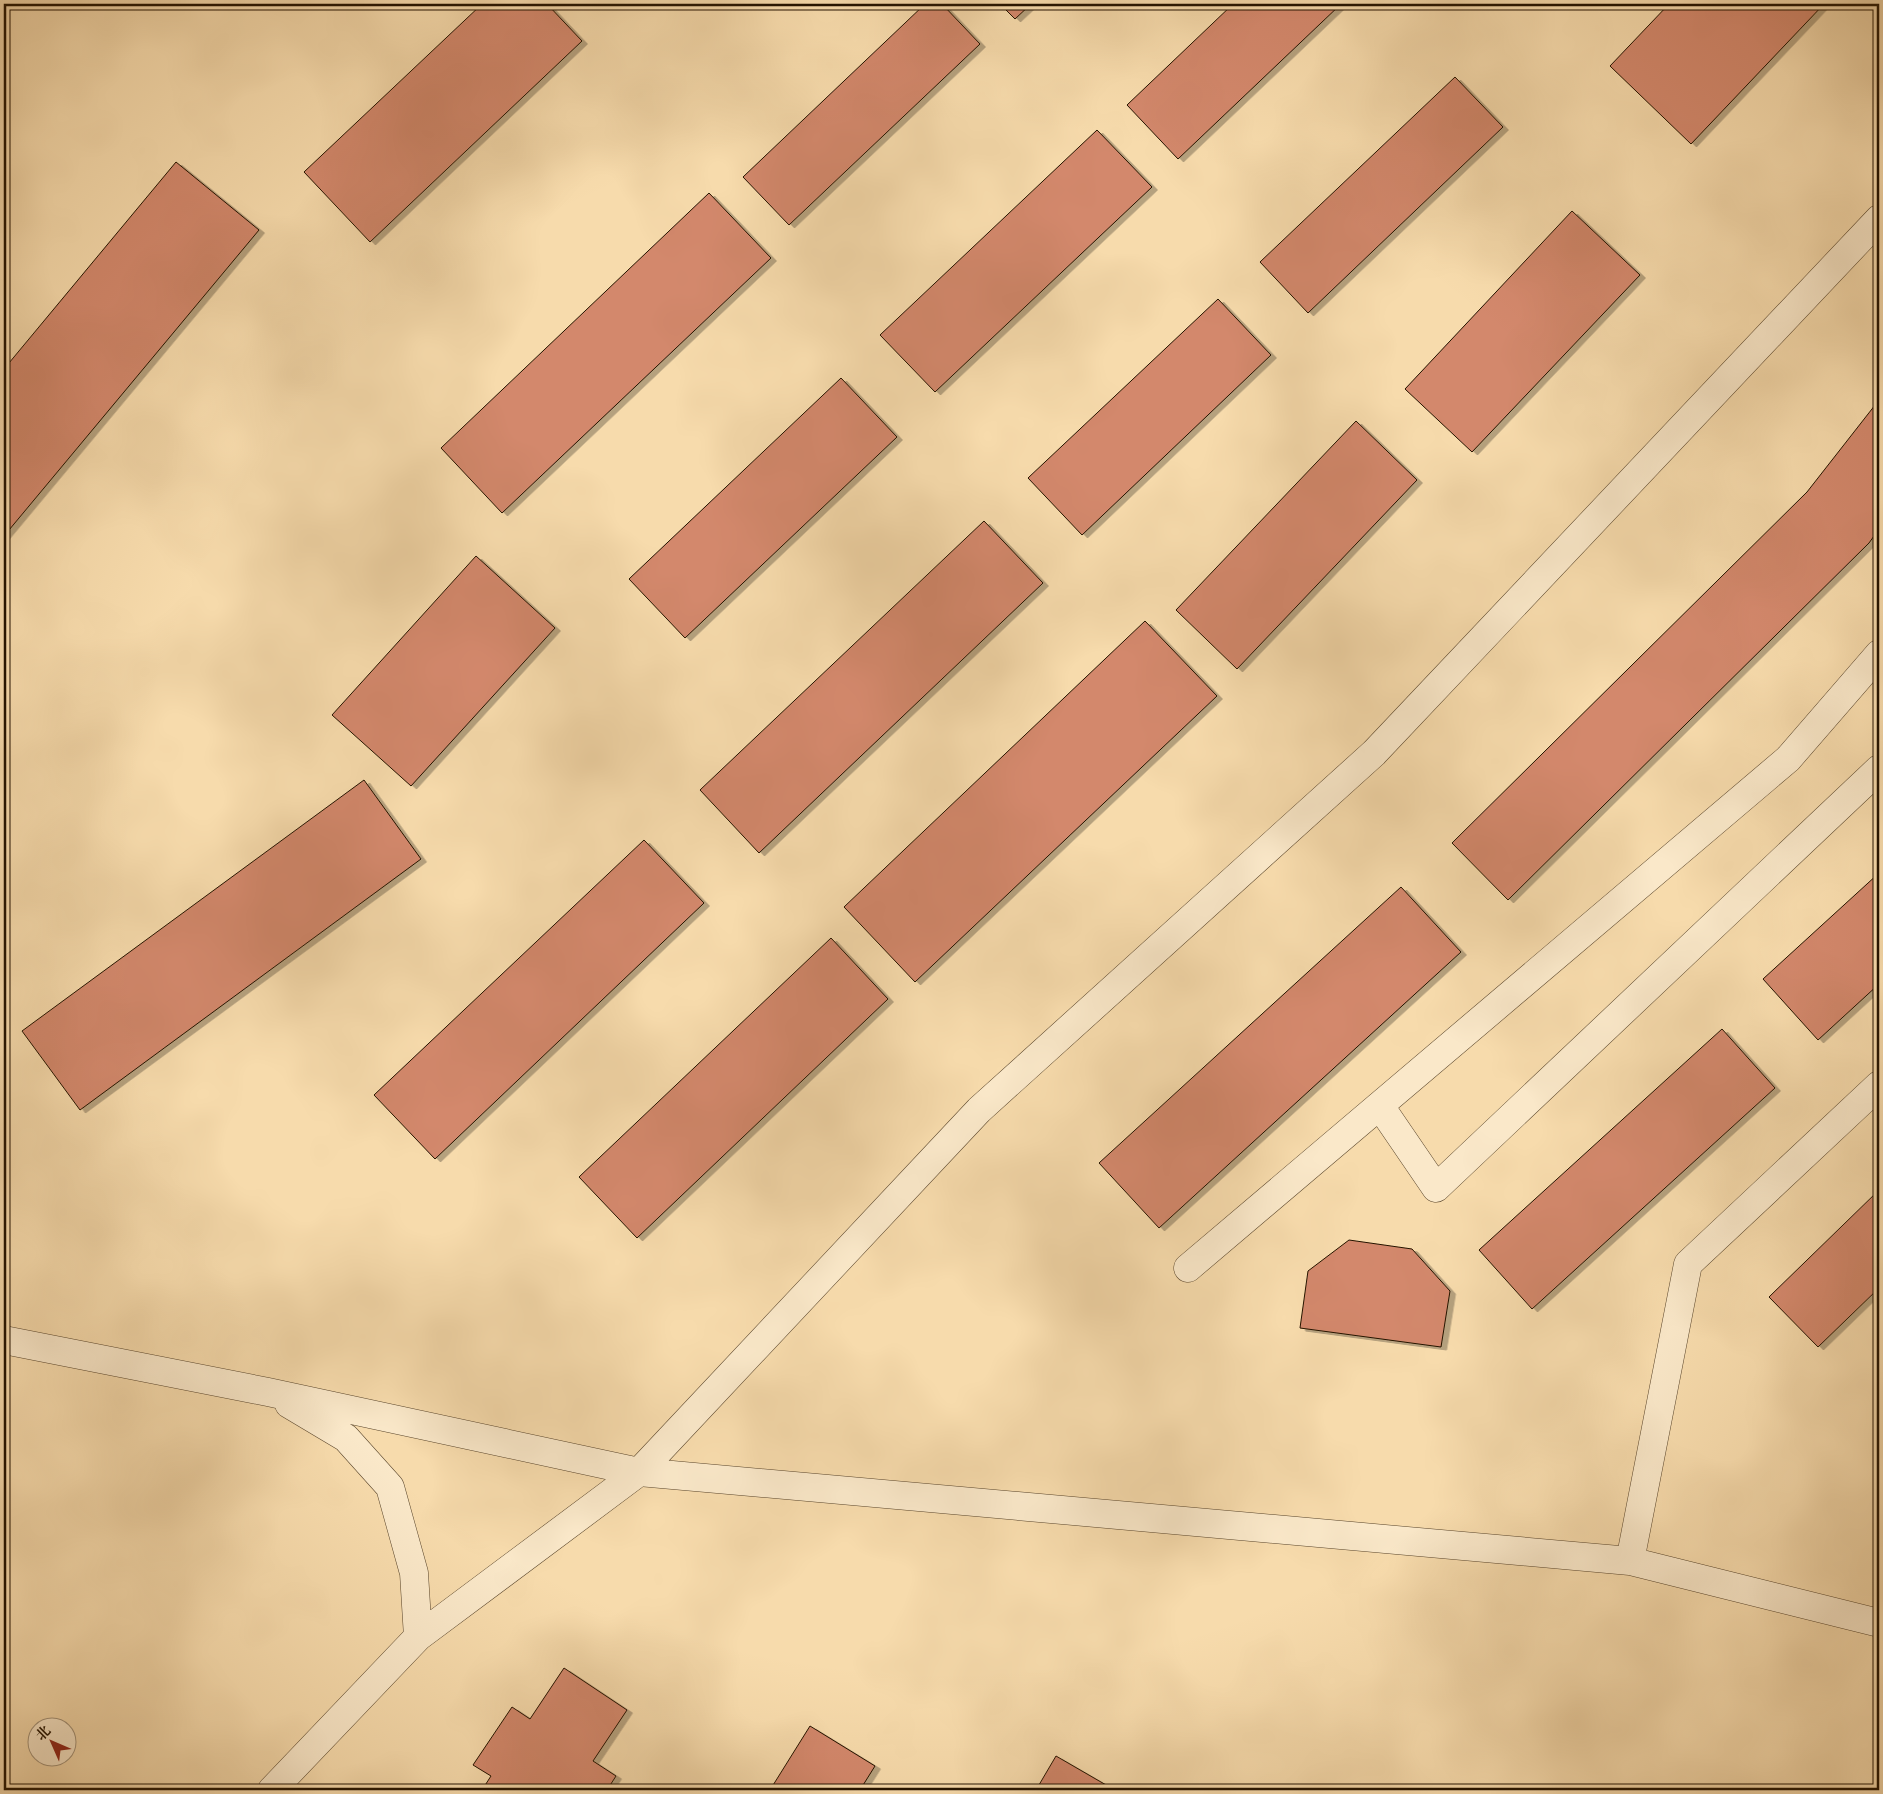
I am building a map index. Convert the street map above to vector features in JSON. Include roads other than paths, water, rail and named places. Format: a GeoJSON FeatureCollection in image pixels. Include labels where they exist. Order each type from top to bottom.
{"type":"FeatureCollection","features":[{"type":"Feature","properties":{"kind":"street"},"geometry":{"type":"LineString","coordinates":[[272,1790],[418,1637],[639,1472],[979,1110],[1374,752],[1879,219]]}},
{"type":"Feature","properties":{"kind":"street"},"geometry":{"type":"LineString","coordinates":[[1188,1268],[1788,758],[1879,654]]}},
{"type":"Feature","properties":{"kind":"street"},"geometry":{"type":"LineString","coordinates":[[1380,1106],[1436,1188],[1879,769]]}},
{"type":"Feature","properties":{"kind":"street"},"geometry":{"type":"LineString","coordinates":[[1630,1561],[1688,1264],[1879,1085]]}},
{"type":"Feature","properties":{"kind":"street"},"geometry":{"type":"LineString","coordinates":[[4,1340],[268,1392],[639,1472],[1630,1561],[1879,1623]]}},
{"type":"Feature","properties":{"kind":"street"},"geometry":{"type":"LineString","coordinates":[[268,1392],[346,1438],[390,1487],[414,1573],[418,1637]]}}]}
